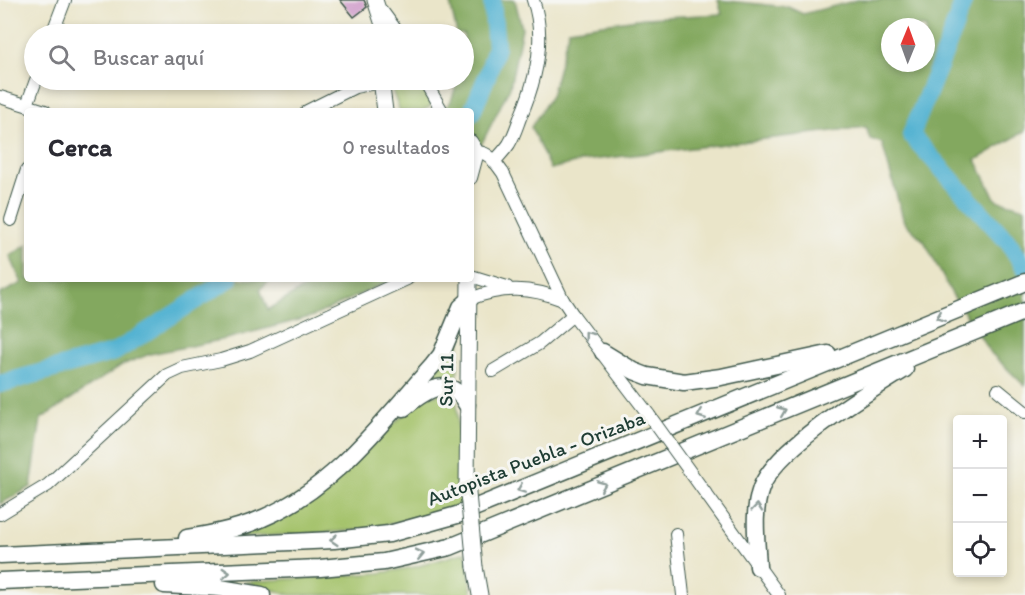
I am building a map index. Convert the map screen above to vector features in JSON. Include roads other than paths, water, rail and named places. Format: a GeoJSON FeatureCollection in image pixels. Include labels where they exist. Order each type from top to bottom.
{"type":"FeatureCollection","features":[{"type":"Feature","properties":{"kind":"highway","name":"Autopista Puebla - Orizaba"},"geometry":{"type":"LineString","coordinates":[[0,555],[334,540],[389,534],[457,515],[1025,282]]}},
{"type":"Feature","properties":{"kind":"highway"},"geometry":{"type":"LineString","coordinates":[[352,455],[441,355],[459,311],[470,298]]}},
{"type":"Feature","properties":{"kind":"highway"},"geometry":{"type":"LineString","coordinates":[[0,581],[320,568],[384,562],[450,547],[1025,311]]}},
{"type":"Feature","properties":{"kind":"highway"},"geometry":{"type":"LineString","coordinates":[[603,352],[634,371],[647,376],[660,380],[684,382],[813,358],[915,327]]}},
{"type":"Feature","properties":{"kind":"highway"},"geometry":{"type":"LineString","coordinates":[[758,567],[756,527],[758,499],[761,488],[774,466],[786,452],[862,396],[945,344]]}},
{"type":"Feature","properties":{"kind":"highway"},"geometry":{"type":"LineString","coordinates":[[79,553],[211,534],[263,519],[297,500],[322,482],[415,399],[429,390],[437,387],[452,389],[461,394],[466,405]]}},
{"type":"Feature","properties":{"kind":"highway"},"geometry":{"type":"LineString","coordinates":[[44,579],[220,588],[262,595]]}},
{"type":"Feature","properties":{"kind":"main road"},"geometry":{"type":"LineString","coordinates":[[375,0],[382,24]]}},
{"type":"Feature","properties":{"kind":"main road"},"geometry":{"type":"LineString","coordinates":[[382,90],[385,108]]}},
{"type":"Feature","properties":{"kind":"main road","name":"Sur 11"},"geometry":{"type":"LineString","coordinates":[[470,282],[466,405],[467,483],[480,595]]}},
{"type":"Feature","properties":{"kind":"street"},"geometry":{"type":"LineString","coordinates":[[56,24],[65,0]]}},
{"type":"Feature","properties":{"kind":"street"},"geometry":{"type":"LineString","coordinates":[[375,0],[392,24]]}},
{"type":"Feature","properties":{"kind":"street"},"geometry":{"type":"LineString","coordinates":[[494,162],[510,142],[526,106],[538,66],[540,40],[533,0]]}},
{"type":"Feature","properties":{"kind":"street"},"geometry":{"type":"LineString","coordinates":[[27,105],[32,90]]}},
{"type":"Feature","properties":{"kind":"street"},"geometry":{"type":"LineString","coordinates":[[313,108],[349,90]]}},
{"type":"Feature","properties":{"kind":"street"},"geometry":{"type":"LineString","coordinates":[[430,90],[440,108]]}},
{"type":"Feature","properties":{"kind":"street"},"geometry":{"type":"LineString","coordinates":[[0,97],[36,108]]}},
{"type":"Feature","properties":{"kind":"street"},"geometry":{"type":"LineString","coordinates":[[476,148],[485,153],[503,173],[563,300],[573,315],[650,415],[779,595]]}},
{"type":"Feature","properties":{"kind":"street"},"geometry":{"type":"LineString","coordinates":[[11,220],[24,179]]}},
{"type":"Feature","properties":{"kind":"street"},"geometry":{"type":"LineString","coordinates":[[474,279],[511,288],[538,291],[563,300]]}},
{"type":"Feature","properties":{"kind":"street"},"geometry":{"type":"LineString","coordinates":[[0,514],[48,485],[167,375],[182,368],[250,351],[400,282]]}},
{"type":"Feature","properties":{"kind":"street"},"geometry":{"type":"LineString","coordinates":[[470,298],[511,288]]}},
{"type":"Feature","properties":{"kind":"street"},"geometry":{"type":"LineString","coordinates":[[493,371],[540,343],[573,315]]}},
{"type":"Feature","properties":{"kind":"street"},"geometry":{"type":"LineString","coordinates":[[998,390],[1025,412]]}},
{"type":"Feature","properties":{"kind":"street"},"geometry":{"type":"LineString","coordinates":[[676,534],[683,595]]}},
{"type":"Feature","properties":{"kind":"waterway"},"geometry":{"type":"LineString","coordinates":[[474,108],[488,74],[496,47],[492,0]]}},
{"type":"Feature","properties":{"kind":"waterway"},"geometry":{"type":"LineString","coordinates":[[964,0],[911,135],[1009,243],[1025,268]]}},
{"type":"Feature","properties":{"kind":"waterway"},"geometry":{"type":"LineString","coordinates":[[0,384],[115,352],[224,282]]}}]}
